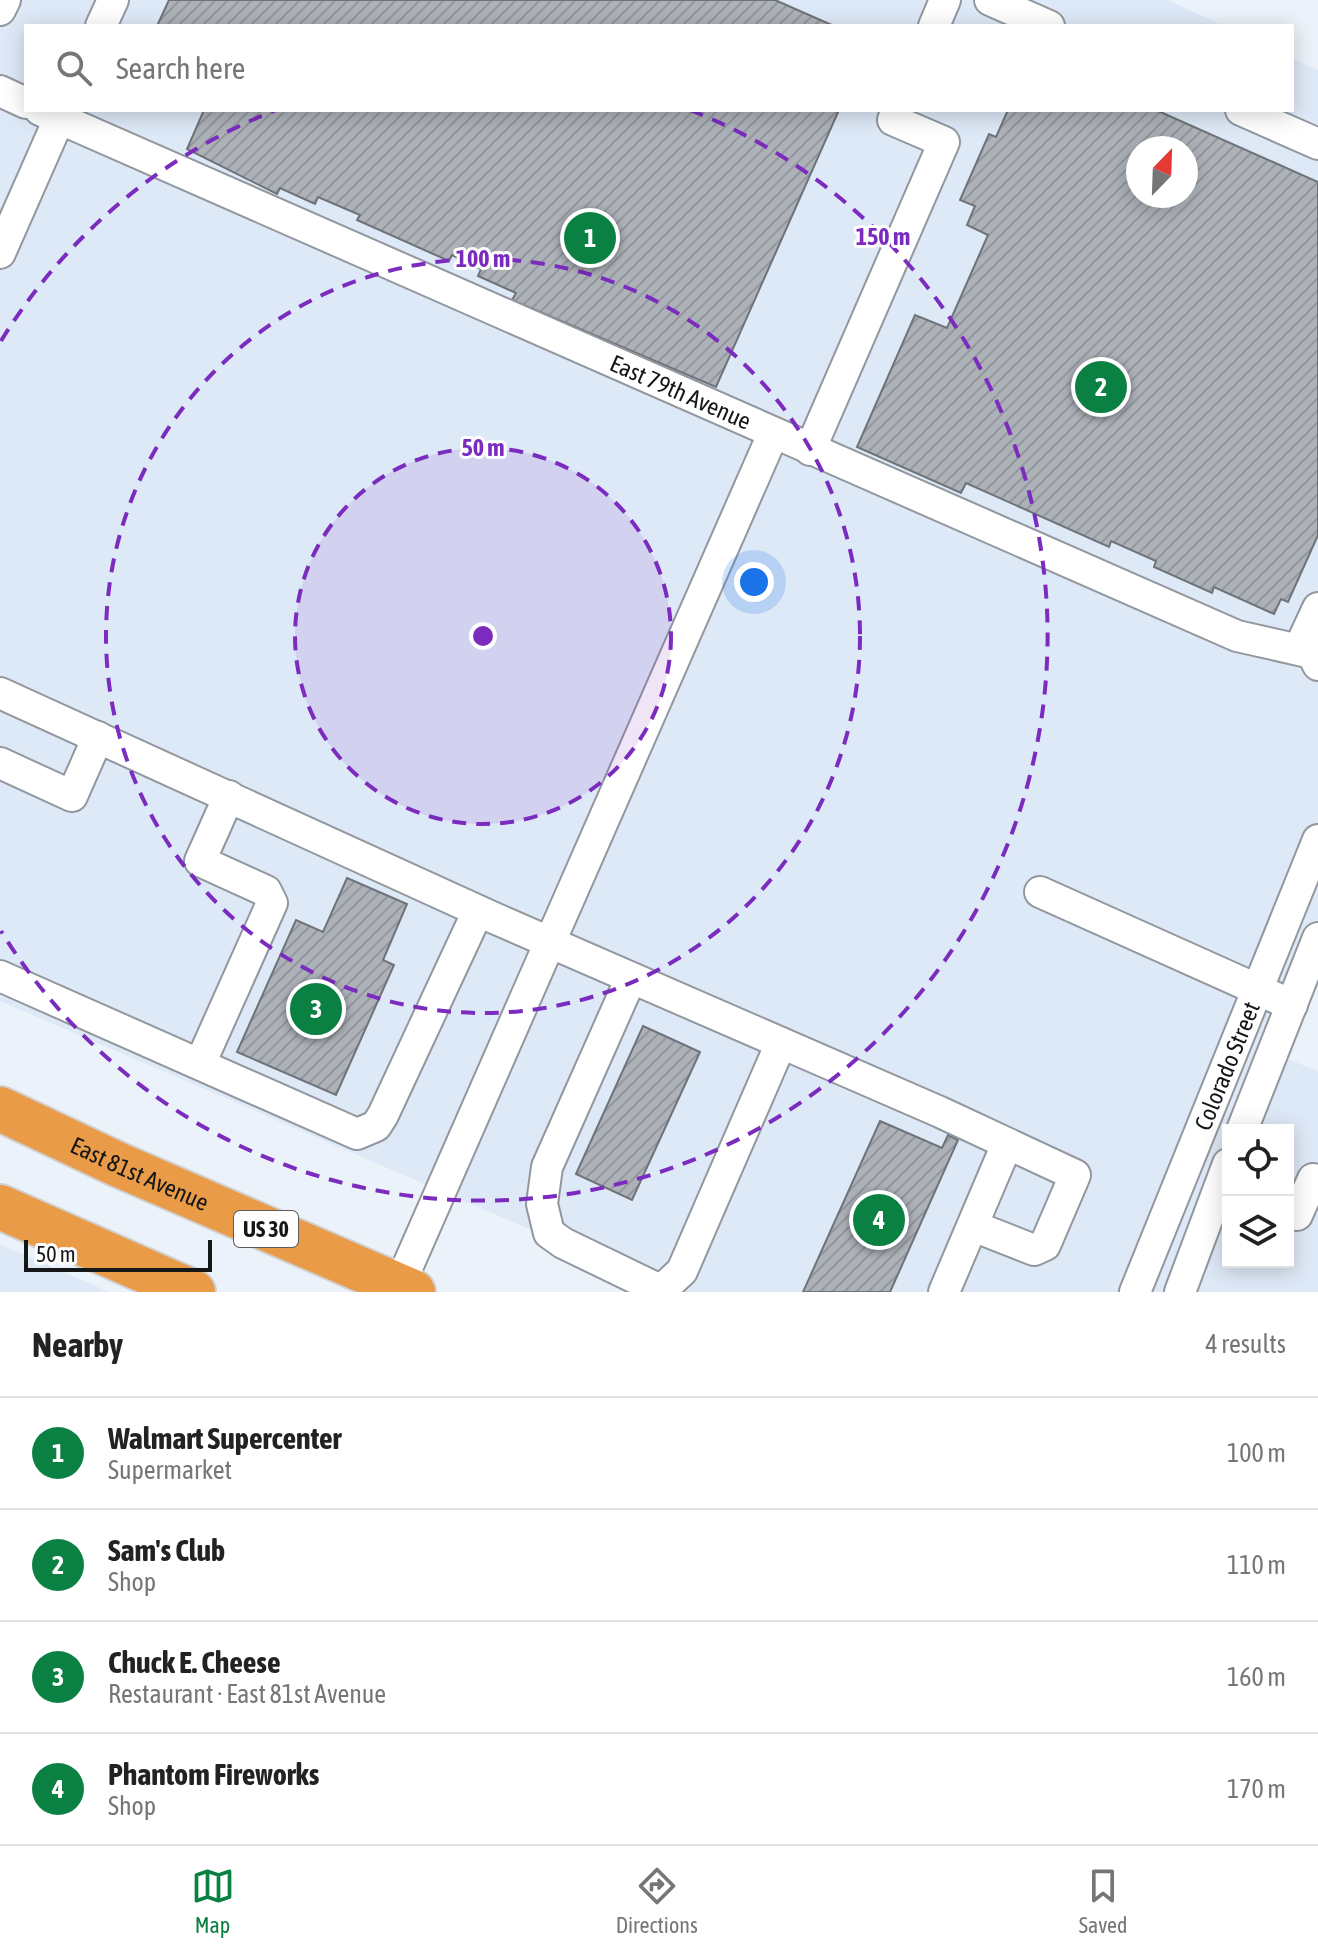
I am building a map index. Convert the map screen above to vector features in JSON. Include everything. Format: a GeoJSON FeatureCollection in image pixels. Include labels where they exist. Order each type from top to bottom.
{"type":"FeatureCollection","features":[{"type":"Feature","properties":{"kind":"highway","name":"East 81st Avenue"},"geometry":{"type":"LineString","coordinates":[[0,1109],[119,1165],[406,1289]]}},
{"type":"Feature","properties":{"kind":"highway"},"geometry":{"type":"LineString","coordinates":[[0,1207],[193,1292]]}},
{"type":"Feature","properties":{"kind":"street"},"geometry":{"type":"LineString","coordinates":[[0,10],[5,0]]}},
{"type":"Feature","properties":{"kind":"street"},"geometry":{"type":"LineString","coordinates":[[102,24],[113,0]]}},
{"type":"Feature","properties":{"kind":"street"},"geometry":{"type":"LineString","coordinates":[[935,24],[945,0]]}},
{"type":"Feature","properties":{"kind":"street"},"geometry":{"type":"LineString","coordinates":[[990,0],[1044,24]]}},
{"type":"Feature","properties":{"kind":"street"},"geometry":{"type":"LineString","coordinates":[[0,91],[24,102]]}},
{"type":"Feature","properties":{"kind":"street"},"geometry":{"type":"LineString","coordinates":[[810,450],[944,142],[893,120],[896,112]]}},
{"type":"Feature","properties":{"kind":"street"},"geometry":{"type":"LineString","coordinates":[[1246,112],[1318,144]]}},
{"type":"Feature","properties":{"kind":"street"},"geometry":{"type":"LineString","coordinates":[[0,253],[54,113]]}},
{"type":"Feature","properties":{"kind":"street","name":"East 79th Avenue"},"geometry":{"type":"LineString","coordinates":[[54,113],[773,434],[1237,636],[1312,654]]}},
{"type":"Feature","properties":{"kind":"street"},"geometry":{"type":"LineString","coordinates":[[406,1289],[550,943],[773,434]]}},
{"type":"Feature","properties":{"kind":"street"},"geometry":{"type":"LineString","coordinates":[[1312,654],[1318,608]]}},
{"type":"Feature","properties":{"kind":"street"},"geometry":{"type":"LineString","coordinates":[[0,693],[478,911],[1075,1175],[1045,1245],[1034,1250],[973,1226]]}},
{"type":"Feature","properties":{"kind":"street"},"geometry":{"type":"LineString","coordinates":[[0,763],[72,796],[98,737]]}},
{"type":"Feature","properties":{"kind":"street"},"geometry":{"type":"LineString","coordinates":[[200,1064],[272,903],[266,891],[200,861],[229,796]]}},
{"type":"Feature","properties":{"kind":"street","name":"Colorado Street"},"geometry":{"type":"LineString","coordinates":[[1135,1292],[1318,840]]}},
{"type":"Feature","properties":{"kind":"street"},"geometry":{"type":"LineString","coordinates":[[1040,892],[1292,1005]]}},
{"type":"Feature","properties":{"kind":"street"},"geometry":{"type":"LineString","coordinates":[[0,976],[357,1134],[366,1132],[383,1115],[478,911]]}},
{"type":"Feature","properties":{"kind":"street","name":"Colorado Street"},"geometry":{"type":"LineString","coordinates":[[1244,1124],[1318,938]]}},
{"type":"Feature","properties":{"kind":"street"},"geometry":{"type":"LineString","coordinates":[[631,978],[547,1167],[542,1204],[549,1233],[563,1243],[656,1288],[666,1286],[682,1271],[781,1043]]}},
{"type":"Feature","properties":{"kind":"street"},"geometry":{"type":"LineString","coordinates":[[948,1291],[1007,1144]]}},
{"type":"Feature","properties":{"kind":"street"},"geometry":{"type":"LineString","coordinates":[[1301,1217],[1316,1174]]}},
{"type":"Feature","properties":{"kind":"street"},"geometry":{"type":"LineString","coordinates":[[1180,1292],[1222,1186]]}},
{"type":"Feature","properties":{"kind":"shaded area"},"geometry":{"type":"Polygon","coordinates":[[[0,0],[1168,0],[1220,24],[24,24],[24,112],[1294,112],[1294,59],[1318,70],[1318,950],[1275,1054],[1318,1071],[1318,1292],[675,1292],[0,1001],[0,0]]]}},
{"type":"Feature","properties":{"kind":"shaded area"},"geometry":{"type":"Polygon","coordinates":[[[0,1244],[109,1292],[0,1292],[0,1244]]]}},
{"type":"Feature","properties":{"kind":"building"},"geometry":{"type":"Polygon","coordinates":[[[169,0],[775,0],[829,24],[158,24],[169,0]]]}},
{"type":"Feature","properties":{"kind":"building"},"geometry":{"type":"Polygon","coordinates":[[[203,112],[838,112],[716,387],[512,300],[516,293],[478,276],[481,269],[452,255],[449,261],[357,220],[360,215],[318,197],[315,204],[280,188],[277,194],[187,149],[203,112]]]}},
{"type":"Feature","properties":{"kind":"building"},"geometry":{"type":"Polygon","coordinates":[[[1007,112],[1160,112],[1318,182],[1318,535],[1288,602],[1281,599],[1274,614],[1214,587],[1212,593],[1154,567],[1156,561],[1111,541],[1109,547],[966,483],[961,493],[857,447],[915,315],[947,328],[988,235],[967,225],[975,206],[960,200],[989,134],[996,137],[1007,112]]]}},
{"type":"Feature","properties":{"kind":"building"},"geometry":{"type":"Polygon","coordinates":[[[347,878],[407,904],[383,960],[394,965],[336,1095],[237,1052],[296,920],[323,932],[347,878]]]}},
{"type":"Feature","properties":{"kind":"building"},"geometry":{"type":"Polygon","coordinates":[[[643,1026],[700,1052],[632,1200],[576,1174],[643,1026]]]}},
{"type":"Feature","properties":{"kind":"building"},"geometry":{"type":"Polygon","coordinates":[[[880,1121],[942,1148],[948,1135],[958,1140],[890,1292],[803,1292],[880,1121]]]}},
{"type":"Feature","properties":{"kind":"place","name":"Walmart Supercenter"},"geometry":{"type":"Point","coordinates":[590,238]}},
{"type":"Feature","properties":{"kind":"place","name":"Sam's Club"},"geometry":{"type":"Point","coordinates":[1101,387]}},
{"type":"Feature","properties":{"kind":"place","name":"Chuck E. Cheese"},"geometry":{"type":"Point","coordinates":[316,1009]}},
{"type":"Feature","properties":{"kind":"place","name":"Phantom Fireworks"},"geometry":{"type":"Point","coordinates":[879,1220]}}]}
